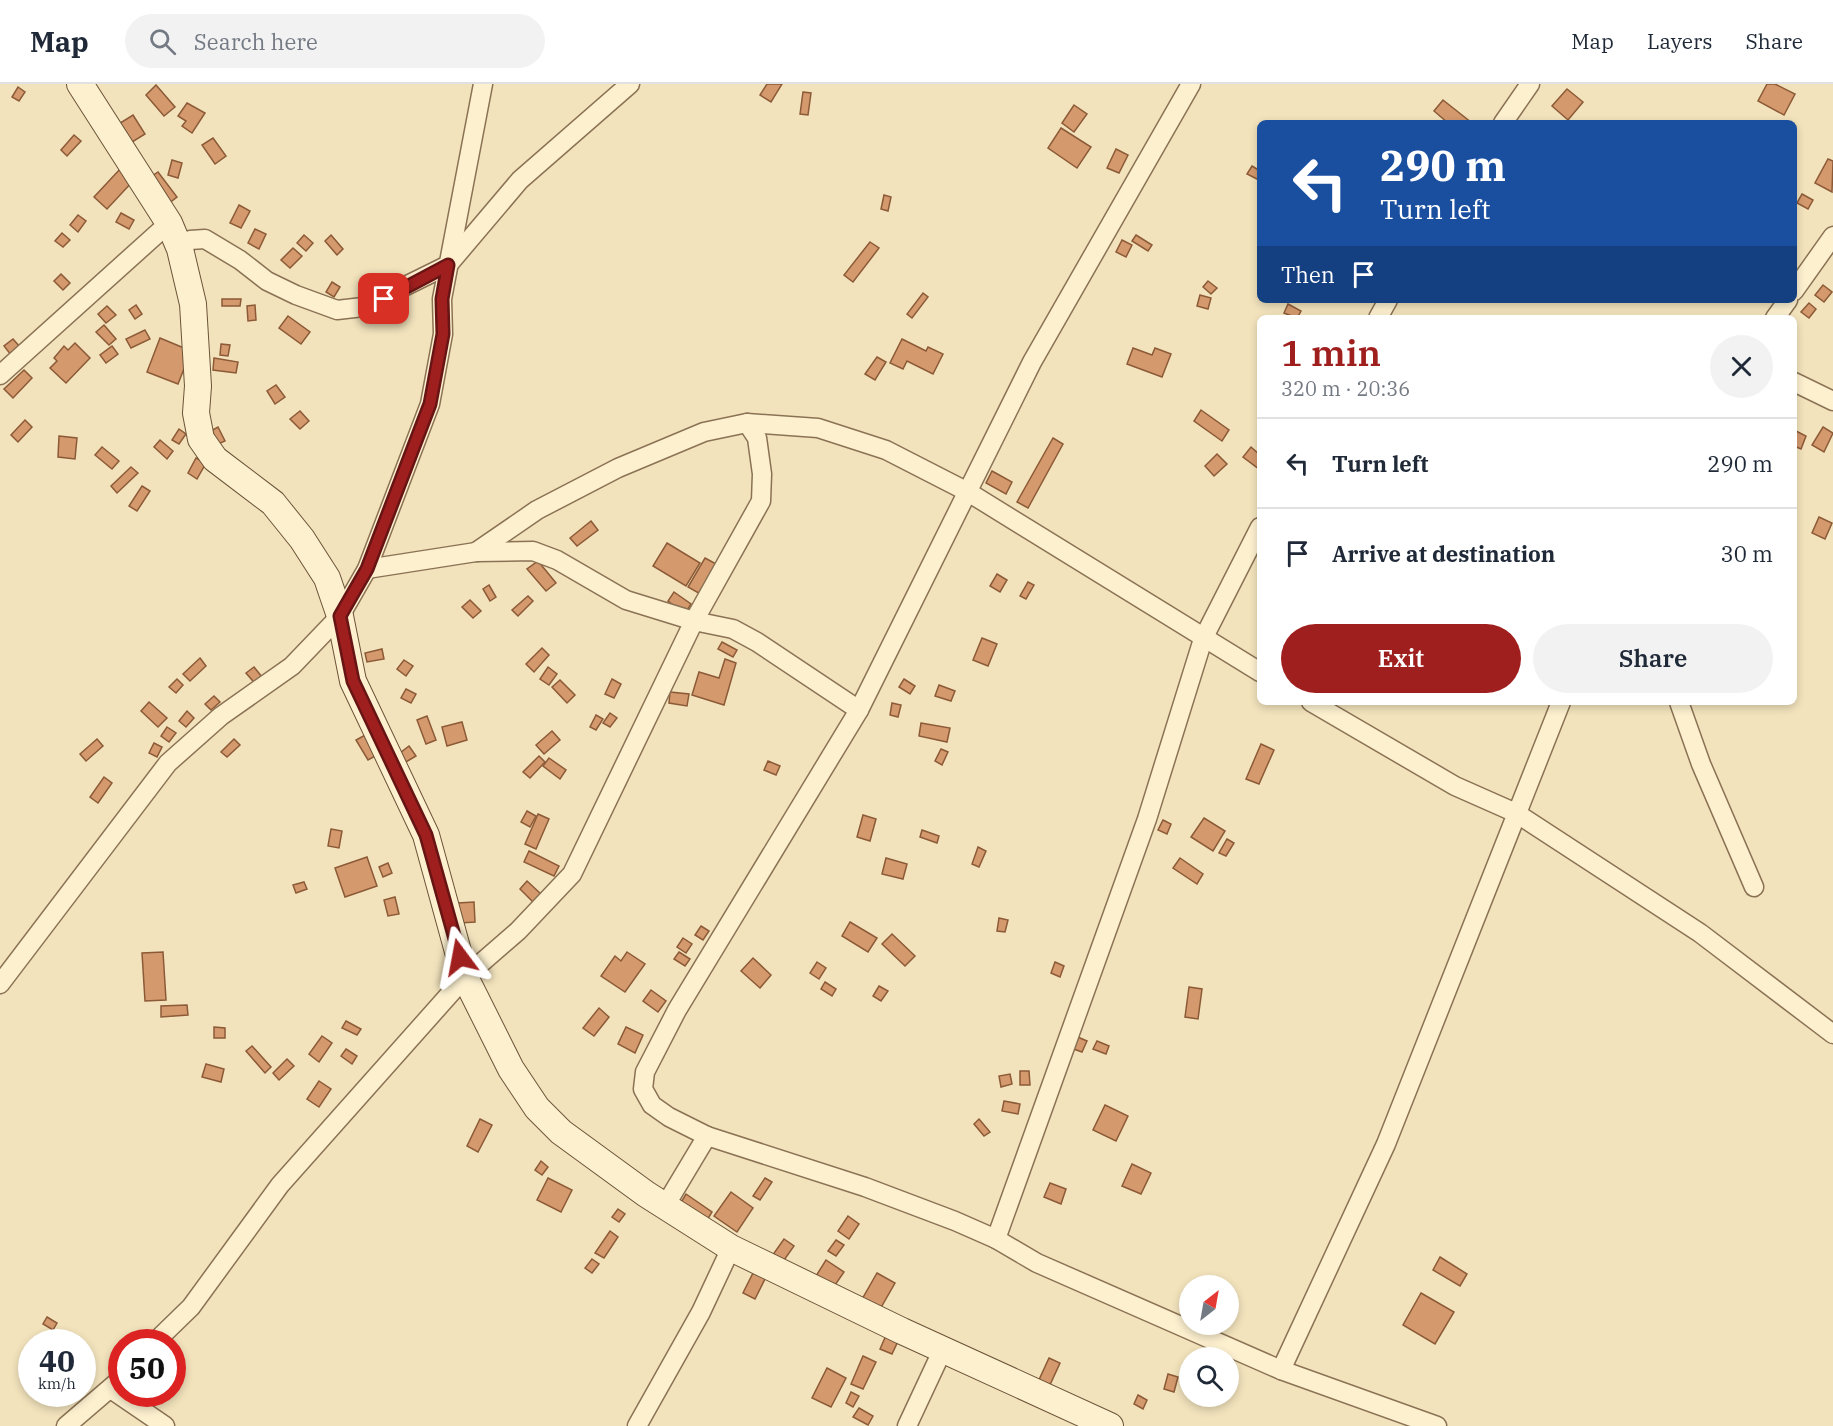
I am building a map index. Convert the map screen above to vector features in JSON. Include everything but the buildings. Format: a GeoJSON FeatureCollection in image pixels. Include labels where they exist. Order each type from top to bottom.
{"type":"FeatureCollection","features":[{"type":"Feature","properties":{"kind":"main road"},"geometry":{"type":"LineString","coordinates":[[80,84],[169,223],[180,249],[193,304],[198,386],[196,413],[201,440],[215,459],[273,503],[303,538],[327,578],[340,616],[353,681],[429,843],[465,977],[511,1069],[537,1108],[561,1132],[665,1206],[730,1248],[1110,1426]]}},
{"type":"Feature","properties":{"kind":"street"},"geometry":{"type":"LineString","coordinates":[[0,984],[168,763],[221,716],[292,666],[340,616],[367,569],[430,404],[443,334],[442,299],[483,84]]}},
{"type":"Feature","properties":{"kind":"street"},"geometry":{"type":"LineString","coordinates":[[180,249],[190,240],[205,239],[240,260],[273,285],[337,310],[363,308],[448,265],[520,180],[630,84]]}},
{"type":"Feature","properties":{"kind":"street"},"geometry":{"type":"LineString","coordinates":[[1191,84],[1032,362],[859,710],[677,1010],[645,1072],[643,1089],[652,1105],[669,1117],[707,1136],[865,1187],[996,1239],[1037,1263],[1281,1370],[1437,1426]]}},
{"type":"Feature","properties":{"kind":"street"},"geometry":{"type":"LineString","coordinates":[[1505,120],[1530,84]]}},
{"type":"Feature","properties":{"kind":"street"},"geometry":{"type":"LineString","coordinates":[[0,375],[169,223]]}},
{"type":"Feature","properties":{"kind":"street"},"geometry":{"type":"LineString","coordinates":[[1797,287],[1833,236]]}},
{"type":"Feature","properties":{"kind":"street"},"geometry":{"type":"LineString","coordinates":[[1797,383],[1833,401]]}},
{"type":"Feature","properties":{"kind":"street"},"geometry":{"type":"LineString","coordinates":[[167,1329],[190,1307],[280,1185],[465,977],[518,931],[572,874],[694,621],[761,501],[762,474],[757,438],[747,423]]}},
{"type":"Feature","properties":{"kind":"street"},"geometry":{"type":"LineString","coordinates":[[476,552],[537,510],[618,468],[704,432],[747,423],[818,428],[886,450],[968,492],[1257,670]]}},
{"type":"Feature","properties":{"kind":"street"},"geometry":{"type":"LineString","coordinates":[[996,1239],[1147,819],[1203,639],[1257,533]]}},
{"type":"Feature","properties":{"kind":"street"},"geometry":{"type":"LineString","coordinates":[[367,569],[476,552],[532,551],[557,560],[626,600],[694,621],[733,629],[859,710]]}},
{"type":"Feature","properties":{"kind":"street"},"geometry":{"type":"LineString","coordinates":[[1316,705],[1455,786],[1516,813],[1700,933],[1833,1034]]}},
{"type":"Feature","properties":{"kind":"street"},"geometry":{"type":"LineString","coordinates":[[1281,1370],[1386,1144],[1560,705]]}},
{"type":"Feature","properties":{"kind":"street"},"geometry":{"type":"LineString","coordinates":[[1680,705],[1701,764],[1754,887]]}},
{"type":"Feature","properties":{"kind":"street"},"geometry":{"type":"LineString","coordinates":[[665,1206],[707,1136]]}},
{"type":"Feature","properties":{"kind":"street"},"geometry":{"type":"LineString","coordinates":[[637,1426],[702,1312],[730,1248]]}},
{"type":"Feature","properties":{"kind":"street"},"geometry":{"type":"LineString","coordinates":[[907,1426],[943,1349]]}},
{"type":"Feature","properties":{"kind":"street"},"geometry":{"type":"LineString","coordinates":[[66,1426],[108,1391]]}},
{"type":"Feature","properties":{"kind":"street"},"geometry":{"type":"LineString","coordinates":[[143,1407],[165,1426]]}},
{"type":"Feature","properties":{"kind":"route"},"geometry":{"type":"LineString","coordinates":[[384,299],[448,265],[442,299],[443,334],[430,404],[367,569],[340,616],[353,681],[426,835],[435,859],[460,957]]}}]}
